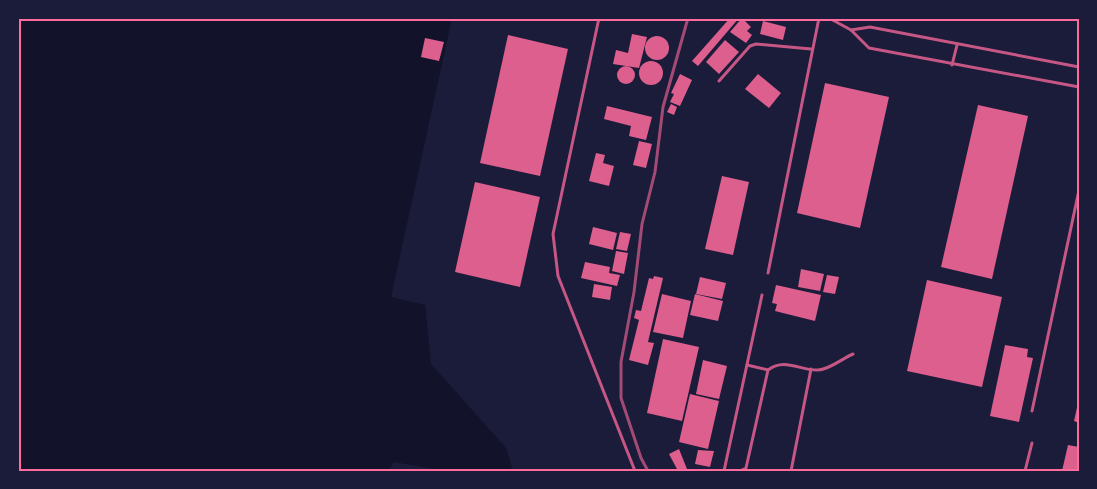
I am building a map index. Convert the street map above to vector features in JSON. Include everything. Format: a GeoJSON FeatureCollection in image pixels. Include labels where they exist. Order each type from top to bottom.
{"type":"FeatureCollection","features":[{"type":"Feature","properties":{"kind":"lane"},"geometry":{"type":"LineString","coordinates":[[599,18],[553,234],[558,276],[635,471]]}},
{"type":"Feature","properties":{"kind":"lane"},"geometry":{"type":"LineString","coordinates":[[768,273],[819,18]]}},
{"type":"Feature","properties":{"kind":"lane"},"geometry":{"type":"LineString","coordinates":[[829,18],[851,30],[869,48],[1079,87]]}},
{"type":"Feature","properties":{"kind":"lane"},"geometry":{"type":"LineString","coordinates":[[851,30],[870,27],[1079,67]]}},
{"type":"Feature","properties":{"kind":"lane"},"geometry":{"type":"LineString","coordinates":[[719,81],[750,46],[756,44],[811,49]]}},
{"type":"Feature","properties":{"kind":"lane"},"geometry":{"type":"LineString","coordinates":[[952,65],[957,45]]}},
{"type":"Feature","properties":{"kind":"lane"},"geometry":{"type":"LineString","coordinates":[[1032,411],[1079,190]]}},
{"type":"Feature","properties":{"kind":"lane"},"geometry":{"type":"LineString","coordinates":[[724,471],[762,295]]}},
{"type":"Feature","properties":{"kind":"lane"},"geometry":{"type":"LineString","coordinates":[[740,471],[746,470],[768,370],[776,364],[784,363],[820,370],[853,354]]}},
{"type":"Feature","properties":{"kind":"lane"},"geometry":{"type":"LineString","coordinates":[[747,365],[768,370]]}},
{"type":"Feature","properties":{"kind":"lane"},"geometry":{"type":"LineString","coordinates":[[791,471],[811,369]]}},
{"type":"Feature","properties":{"kind":"lane"},"geometry":{"type":"LineString","coordinates":[[1025,471],[1032,443]]}},
{"type":"Feature","properties":{"kind":"shaded area"},"geometry":{"type":"Polygon","coordinates":[[[18,18],[452,18],[391,297],[425,305],[431,364],[506,448],[513,471],[446,471],[394,462],[388,471],[18,471],[18,18]]]}},
{"type":"Feature","properties":{"kind":"building"},"geometry":{"type":"Polygon","coordinates":[[[730,18],[739,18],[698,66],[692,61],[730,18]]]}},
{"type":"Feature","properties":{"kind":"building"},"geometry":{"type":"Polygon","coordinates":[[[742,18],[751,27],[747,31],[752,35],[746,43],[730,32],[742,18]]]}},
{"type":"Feature","properties":{"kind":"building"},"geometry":{"type":"Polygon","coordinates":[[[763,21],[786,27],[783,40],[760,34],[763,21]]]}},
{"type":"Feature","properties":{"kind":"building"},"geometry":{"type":"Polygon","coordinates":[[[632,34],[647,37],[639,68],[613,64],[616,50],[628,53],[632,34]]]}},
{"type":"Feature","properties":{"kind":"building"},"geometry":{"type":"Polygon","coordinates":[[[508,35],[568,49],[540,176],[480,163],[508,35]]]}},
{"type":"Feature","properties":{"kind":"building"},"geometry":{"type":"Polygon","coordinates":[[[657,36],[665,40],[669,48],[665,56],[657,60],[649,56],[645,48],[649,40],[657,36]]]}},
{"type":"Feature","properties":{"kind":"building"},"geometry":{"type":"Polygon","coordinates":[[[425,38],[444,42],[439,61],[421,57],[425,38]]]}},
{"type":"Feature","properties":{"kind":"building"},"geometry":{"type":"Polygon","coordinates":[[[725,40],[739,52],[719,74],[706,62],[725,40]]]}},
{"type":"Feature","properties":{"kind":"building"},"geometry":{"type":"Polygon","coordinates":[[[651,61],[656,62],[662,68],[662,78],[656,84],[651,85],[646,84],[640,78],[639,73],[640,68],[646,62],[651,61]]]}},
{"type":"Feature","properties":{"kind":"building"},"geometry":{"type":"Polygon","coordinates":[[[626,66],[632,69],[635,75],[632,81],[626,84],[620,81],[617,75],[620,69],[626,66]]]}},
{"type":"Feature","properties":{"kind":"building"},"geometry":{"type":"Polygon","coordinates":[[[680,74],[692,80],[680,106],[670,102],[674,94],[671,93],[680,74]]]}},
{"type":"Feature","properties":{"kind":"building"},"geometry":{"type":"Polygon","coordinates":[[[758,74],[781,93],[769,108],[745,89],[758,74]]]}},
{"type":"Feature","properties":{"kind":"building"},"geometry":{"type":"Polygon","coordinates":[[[825,83],[889,97],[860,228],[797,213],[825,83]]]}},
{"type":"Feature","properties":{"kind":"building"},"geometry":{"type":"Polygon","coordinates":[[[671,104],[677,107],[674,115],[667,112],[671,104]]]}},
{"type":"Feature","properties":{"kind":"building"},"geometry":{"type":"Polygon","coordinates":[[[978,105],[1028,116],[992,279],[941,267],[978,105]]]}},
{"type":"Feature","properties":{"kind":"building"},"geometry":{"type":"Polygon","coordinates":[[[607,106],[652,117],[646,140],[629,136],[631,126],[604,119],[607,106]]]}},
{"type":"Feature","properties":{"kind":"building"},"geometry":{"type":"Polygon","coordinates":[[[639,141],[652,144],[646,168],[633,165],[639,141]]]}},
{"type":"Feature","properties":{"kind":"building"},"geometry":{"type":"Polygon","coordinates":[[[596,153],[605,155],[603,163],[614,166],[609,186],[589,181],[596,153]]]}},
{"type":"Feature","properties":{"kind":"building"},"geometry":{"type":"Polygon","coordinates":[[[722,176],[749,182],[733,255],[705,249],[722,176]]]}},
{"type":"Feature","properties":{"kind":"building"},"geometry":{"type":"Polygon","coordinates":[[[475,182],[540,197],[520,287],[455,272],[475,182]]]}},
{"type":"Feature","properties":{"kind":"building"},"geometry":{"type":"Polygon","coordinates":[[[593,227],[617,233],[613,250],[589,244],[593,227]]]}},
{"type":"Feature","properties":{"kind":"building"},"geometry":{"type":"Polygon","coordinates":[[[620,232],[631,234],[627,251],[616,249],[620,232]]]}},
{"type":"Feature","properties":{"kind":"building"},"geometry":{"type":"Polygon","coordinates":[[[616,251],[628,253],[624,274],[612,271],[616,251]]]}},
{"type":"Feature","properties":{"kind":"building"},"geometry":{"type":"Polygon","coordinates":[[[585,262],[610,267],[609,273],[620,275],[617,286],[581,278],[585,262]]]}},
{"type":"Feature","properties":{"kind":"building"},"geometry":{"type":"Polygon","coordinates":[[[801,269],[824,274],[820,291],[798,287],[801,269]]]}},
{"type":"Feature","properties":{"kind":"building"},"geometry":{"type":"Polygon","coordinates":[[[827,275],[839,277],[835,294],[823,292],[827,275]]]}},
{"type":"Feature","properties":{"kind":"building"},"geometry":{"type":"Polygon","coordinates":[[[654,276],[663,278],[648,342],[654,343],[648,365],[629,360],[639,320],[634,318],[636,310],[641,311],[649,278],[653,279],[654,276]]]}},
{"type":"Feature","properties":{"kind":"building"},"geometry":{"type":"Polygon","coordinates":[[[700,277],[726,283],[722,299],[696,294],[700,277]]]}},
{"type":"Feature","properties":{"kind":"building"},"geometry":{"type":"Polygon","coordinates":[[[927,280],[1002,297],[982,387],[907,371],[927,280]]]}},
{"type":"Feature","properties":{"kind":"building"},"geometry":{"type":"Polygon","coordinates":[[[594,284],[612,287],[610,300],[592,297],[594,284]]]}},
{"type":"Feature","properties":{"kind":"building"},"geometry":{"type":"Polygon","coordinates":[[[776,285],[821,295],[815,321],[775,311],[777,304],[772,303],[776,285]]]}},
{"type":"Feature","properties":{"kind":"building"},"geometry":{"type":"Polygon","coordinates":[[[662,294],[691,301],[683,338],[653,332],[662,294]]]}},
{"type":"Feature","properties":{"kind":"building"},"geometry":{"type":"Polygon","coordinates":[[[695,294],[723,301],[718,321],[690,315],[695,294]]]}},
{"type":"Feature","properties":{"kind":"building"},"geometry":{"type":"Polygon","coordinates":[[[663,339],[699,347],[682,421],[647,413],[663,339]]]}},
{"type":"Feature","properties":{"kind":"building"},"geometry":{"type":"Polygon","coordinates":[[[1005,345],[1028,349],[1027,357],[1033,358],[1019,422],[990,416],[1005,345]]]}},
{"type":"Feature","properties":{"kind":"building"},"geometry":{"type":"Polygon","coordinates":[[[703,360],[727,366],[719,399],[696,394],[703,360]]]}},
{"type":"Feature","properties":{"kind":"building"},"geometry":{"type":"Polygon","coordinates":[[[690,394],[719,401],[708,449],[679,442],[690,394]]]}},
{"type":"Feature","properties":{"kind":"building"},"geometry":{"type":"Polygon","coordinates":[[[1079,403],[1079,423],[1074,421],[1079,403]]]}},
{"type":"Feature","properties":{"kind":"building"},"geometry":{"type":"Polygon","coordinates":[[[1068,445],[1079,447],[1079,471],[1062,471],[1068,445]]]}},
{"type":"Feature","properties":{"kind":"building"},"geometry":{"type":"Polygon","coordinates":[[[679,449],[687,469],[682,471],[678,471],[669,454],[679,449]]]}},
{"type":"Feature","properties":{"kind":"building"},"geometry":{"type":"Polygon","coordinates":[[[698,450],[714,451],[710,467],[695,464],[698,450]]]}},
{"type":"Feature","properties":{"kind":"railway"},"geometry":{"type":"LineString","coordinates":[[648,471],[641,458],[621,398],[621,362],[634,292],[642,224],[655,172],[663,107],[688,18]]}}]}
